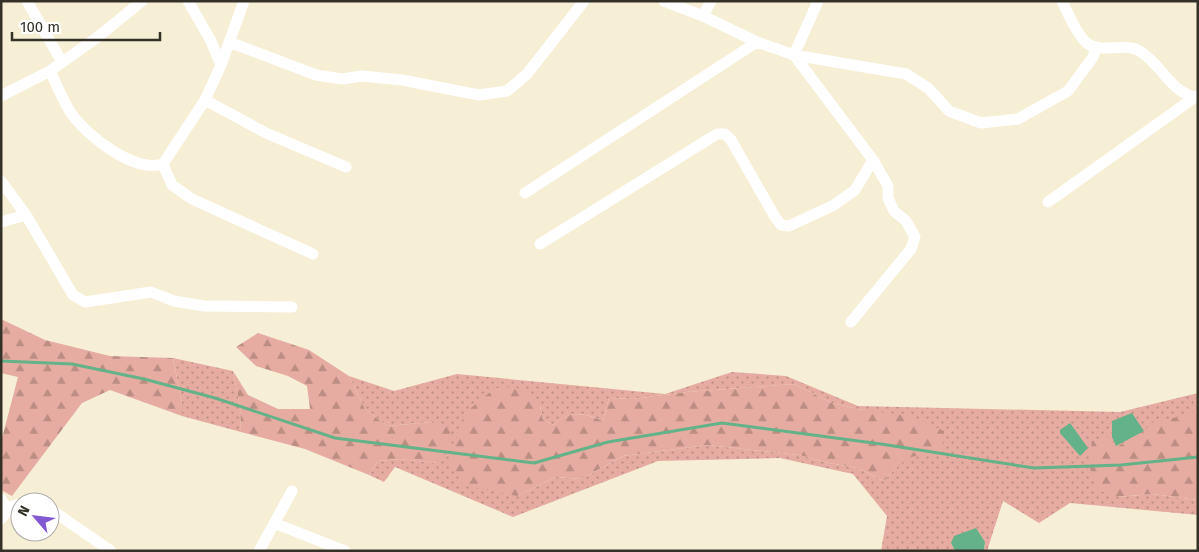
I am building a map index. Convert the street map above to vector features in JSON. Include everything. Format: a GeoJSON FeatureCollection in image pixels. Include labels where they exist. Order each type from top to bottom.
{"type":"FeatureCollection","features":[{"type":"Feature","properties":{"kind":"street"},"geometry":{"type":"LineString","coordinates":[[27,1],[62,62]]}},
{"type":"Feature","properties":{"kind":"street"},"geometry":{"type":"LineString","coordinates":[[1,96],[50,71],[99,36],[142,1]]}},
{"type":"Feature","properties":{"kind":"street"},"geometry":{"type":"LineString","coordinates":[[188,1],[210,39],[221,65]]}},
{"type":"Feature","properties":{"kind":"street"},"geometry":{"type":"LineString","coordinates":[[50,71],[72,114],[93,136],[135,163],[153,167],[163,164],[205,100],[221,65],[244,1]]}},
{"type":"Feature","properties":{"kind":"street"},"geometry":{"type":"LineString","coordinates":[[229,42],[316,75],[342,79],[362,76],[402,80],[479,95],[507,91],[527,74],[584,1]]}},
{"type":"Feature","properties":{"kind":"street"},"geometry":{"type":"LineString","coordinates":[[664,1],[703,16],[757,42],[794,55],[906,74],[928,88],[949,112],[981,123],[1018,119],[1068,91],[1093,57],[1096,48]]}},
{"type":"Feature","properties":{"kind":"street"},"geometry":{"type":"LineString","coordinates":[[703,16],[711,1]]}},
{"type":"Feature","properties":{"kind":"street"},"geometry":{"type":"LineString","coordinates":[[794,55],[818,1]]}},
{"type":"Feature","properties":{"kind":"street"},"geometry":{"type":"LineString","coordinates":[[1062,1],[1081,37],[1096,48],[1126,47],[1137,49],[1152,61],[1179,90],[1196,97]]}},
{"type":"Feature","properties":{"kind":"street"},"geometry":{"type":"LineString","coordinates":[[526,193],[757,42]]}},
{"type":"Feature","properties":{"kind":"street"},"geometry":{"type":"LineString","coordinates":[[794,55],[873,160],[888,186],[888,198],[894,211],[906,221],[915,237],[911,249],[851,322]]}},
{"type":"Feature","properties":{"kind":"street"},"geometry":{"type":"LineString","coordinates":[[1048,202],[1196,97]]}},
{"type":"Feature","properties":{"kind":"street"},"geometry":{"type":"LineString","coordinates":[[205,100],[266,133],[346,167]]}},
{"type":"Feature","properties":{"kind":"street"},"geometry":{"type":"LineString","coordinates":[[540,244],[717,134],[725,134],[731,140],[775,217],[781,224],[789,226],[834,205],[855,190],[873,160]]}},
{"type":"Feature","properties":{"kind":"street"},"geometry":{"type":"LineString","coordinates":[[163,164],[172,185],[192,199],[313,254]]}},
{"type":"Feature","properties":{"kind":"street"},"geometry":{"type":"LineString","coordinates":[[1,181],[26,215],[73,295],[85,302],[151,292],[174,301],[204,306],[292,307]]}},
{"type":"Feature","properties":{"kind":"street"},"geometry":{"type":"LineString","coordinates":[[1,222],[26,215]]}},
{"type":"Feature","properties":{"kind":"street"},"geometry":{"type":"LineString","coordinates":[[258,551],[292,491]]}},
{"type":"Feature","properties":{"kind":"street"},"geometry":{"type":"LineString","coordinates":[[1,499],[5,515]]}},
{"type":"Feature","properties":{"kind":"street"},"geometry":{"type":"LineString","coordinates":[[60,516],[111,551]]}},
{"type":"Feature","properties":{"kind":"street"},"geometry":{"type":"LineString","coordinates":[[274,523],[345,551]]}},
{"type":"Feature","properties":{"kind":"green space"},"geometry":{"type":"Polygon","coordinates":[[[1,319],[45,340],[110,356],[173,358],[182,404],[182,416],[110,390],[82,403],[15,492],[10,492],[10,495],[1,490],[1,442],[18,377],[1,373],[1,319]]]}},
{"type":"Feature","properties":{"kind":"green space"},"geometry":{"type":"Polygon","coordinates":[[[258,333],[309,350],[349,376],[365,409],[387,426],[431,422],[451,428],[450,449],[437,463],[399,459],[378,461],[369,475],[305,449],[241,432],[240,407],[233,371],[248,395],[278,409],[310,409],[307,386],[288,376],[256,366],[236,347],[258,333]]]}},
{"type":"Feature","properties":{"kind":"green space"},"geometry":{"type":"Polygon","coordinates":[[[173,358],[233,371],[240,407],[241,432],[182,416],[182,404],[173,358]]]}},
{"type":"Feature","properties":{"kind":"green space"},"geometry":{"type":"Polygon","coordinates":[[[732,372],[786,376],[858,406],[1120,412],[1198,393],[1198,410],[1116,447],[1118,497],[1152,494],[1198,500],[1198,515],[1070,503],[1039,523],[1003,501],[987,551],[984,551],[985,542],[951,543],[955,551],[881,551],[887,516],[853,474],[780,458],[658,461],[513,517],[395,467],[384,482],[369,475],[378,461],[399,459],[437,463],[431,422],[387,426],[365,409],[349,376],[394,391],[457,374],[665,394],[732,372]],[[794,384],[687,392],[633,399],[609,398],[603,421],[577,414],[565,417],[553,425],[543,420],[540,406],[517,496],[556,477],[581,479],[623,456],[707,445],[799,455],[858,468],[884,481],[904,459],[920,454],[863,410],[832,403],[794,384]]]}},
{"type":"Feature","properties":{"kind":"green space"},"geometry":{"type":"Polygon","coordinates":[[[794,384],[832,403],[863,410],[910,416],[944,431],[943,442],[934,456],[917,456],[905,460],[884,481],[858,468],[799,455],[707,445],[623,456],[581,479],[556,477],[517,496],[463,485],[450,462],[461,422],[471,408],[495,388],[514,387],[533,395],[540,406],[543,420],[553,425],[565,417],[577,414],[603,421],[609,398],[633,399],[687,392],[794,384]]]}},
{"type":"Feature","properties":{"kind":"green space"},"geometry":{"type":"Polygon","coordinates":[[[1198,410],[1198,500],[1152,494],[1117,497],[1096,489],[1089,465],[1092,441],[1109,436],[1116,447],[1144,433],[1150,423],[1178,417],[1198,410]]]}},
{"type":"Feature","properties":{"kind":"shaded area"},"geometry":{"type":"Polygon","coordinates":[[[1132,413],[1144,431],[1116,446],[1112,437],[1112,421],[1132,413]]]}},
{"type":"Feature","properties":{"kind":"shaded area"},"geometry":{"type":"Polygon","coordinates":[[[1070,423],[1088,448],[1080,456],[1060,433],[1060,430],[1070,423]]]}},
{"type":"Feature","properties":{"kind":"shaded area"},"geometry":{"type":"Polygon","coordinates":[[[976,528],[985,542],[984,550],[955,551],[951,543],[954,536],[976,528]]]}},
{"type":"Feature","properties":{"kind":"waterway"},"geometry":{"type":"LineString","coordinates":[[1,361],[72,364],[144,379],[215,398],[335,438],[534,463],[608,442],[722,423],[881,444],[1034,468],[1121,465],[1198,457]]}}]}
